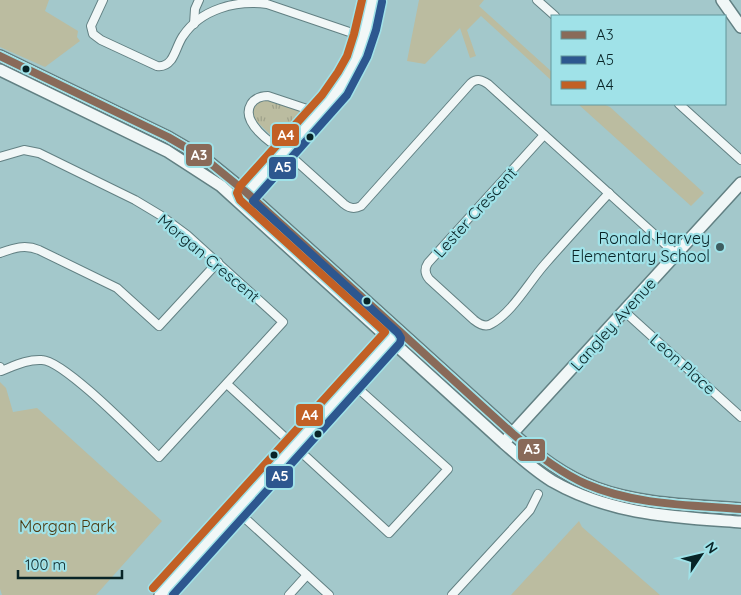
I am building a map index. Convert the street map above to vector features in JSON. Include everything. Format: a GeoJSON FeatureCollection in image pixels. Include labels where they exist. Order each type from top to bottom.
{"type":"FeatureCollection","features":[{"type":"Feature","properties":{"kind":"main road"},"geometry":{"type":"LineString","coordinates":[[239,202],[336,94],[359,53],[372,0]]}},
{"type":"Feature","properties":{"kind":"main road"},"geometry":{"type":"LineString","coordinates":[[722,0],[741,27]]}},
{"type":"Feature","properties":{"kind":"main road"},"geometry":{"type":"LineString","coordinates":[[0,56],[168,137],[204,158],[247,193],[540,458],[595,488],[619,496],[657,502],[741,509]]}},
{"type":"Feature","properties":{"kind":"main road"},"geometry":{"type":"LineString","coordinates":[[0,70],[167,151],[221,186],[504,443],[530,466],[551,481],[595,500],[620,508],[655,515],[741,522]]}},
{"type":"Feature","properties":{"kind":"main road","name":"Langley Avenue"},"geometry":{"type":"LineString","coordinates":[[504,443],[741,183]]}},
{"type":"Feature","properties":{"kind":"main road"},"geometry":{"type":"LineString","coordinates":[[160,595],[399,331]]}},
{"type":"Feature","properties":{"kind":"street"},"geometry":{"type":"LineString","coordinates":[[103,0],[92,23],[91,29],[93,34],[101,40],[157,66],[164,66],[169,62],[183,36],[194,24],[211,11],[225,5],[240,2],[255,1],[364,37]]}},
{"type":"Feature","properties":{"kind":"street"},"geometry":{"type":"LineString","coordinates":[[194,24],[195,9],[199,0]]}},
{"type":"Feature","properties":{"kind":"street"},"geometry":{"type":"LineString","coordinates":[[537,0],[554,15]]}},
{"type":"Feature","properties":{"kind":"street"},"geometry":{"type":"LineString","coordinates":[[316,116],[307,109],[272,96],[262,96],[253,102],[248,112],[251,122],[277,147],[285,151],[344,204],[352,208],[361,206],[471,83],[475,80],[482,80],[676,254]]}},
{"type":"Feature","properties":{"kind":"street"},"geometry":{"type":"LineString","coordinates":[[680,105],[741,160]]}},
{"type":"Feature","properties":{"kind":"street","name":"Lester Crescent"},"geometry":{"type":"LineString","coordinates":[[544,135],[426,266],[427,276],[474,320],[488,326],[494,323],[511,307],[544,265],[609,193]]}},
{"type":"Feature","properties":{"kind":"street","name":"Morgan Crescent"},"geometry":{"type":"LineString","coordinates":[[0,157],[24,150],[34,151],[154,211],[187,235],[283,322],[159,457],[96,398],[54,363],[42,360],[27,361],[1,371],[0,367]]}},
{"type":"Feature","properties":{"kind":"street"},"geometry":{"type":"LineString","coordinates":[[0,253],[25,246],[39,250],[117,288],[158,326],[218,262]]}},
{"type":"Feature","properties":{"kind":"street","name":"Leon Place"},"geometry":{"type":"LineString","coordinates":[[624,311],[741,417]]}},
{"type":"Feature","properties":{"kind":"street"},"geometry":{"type":"LineString","coordinates":[[227,384],[389,534],[448,469],[352,383]]}},
{"type":"Feature","properties":{"kind":"street"},"geometry":{"type":"LineString","coordinates":[[452,595],[530,510],[538,494]]}},
{"type":"Feature","properties":{"kind":"street"},"geometry":{"type":"LineString","coordinates":[[236,510],[329,595]]}},
{"type":"Feature","properties":{"kind":"street"},"geometry":{"type":"LineString","coordinates":[[289,595],[307,575]]}},
{"type":"Feature","properties":{"kind":"green space"},"geometry":{"type":"Polygon","coordinates":[[[0,0],[49,0],[45,11],[78,31],[77,37],[80,41],[45,67],[0,47],[0,0]]]}},
{"type":"Feature","properties":{"kind":"green space"},"geometry":{"type":"Polygon","coordinates":[[[419,0],[484,0],[479,6],[551,71],[551,80],[481,16],[467,30],[476,56],[470,58],[460,28],[425,64],[407,61],[419,0]]]}},
{"type":"Feature","properties":{"kind":"green space"},"geometry":{"type":"Polygon","coordinates":[[[267,99],[302,111],[306,116],[306,119],[283,143],[279,143],[252,117],[255,105],[267,99]]]}},
{"type":"Feature","properties":{"kind":"green space"},"geometry":{"type":"Polygon","coordinates":[[[579,105],[605,105],[610,107],[704,193],[691,206],[579,105]]]}},
{"type":"Feature","properties":{"kind":"green space","name":"Morgan Park"},"geometry":{"type":"Polygon","coordinates":[[[0,382],[6,388],[13,412],[37,408],[162,521],[96,595],[2,595],[0,589],[0,382]]]}},
{"type":"Feature","properties":{"kind":"green space"},"geometry":{"type":"Polygon","coordinates":[[[579,521],[582,527],[660,595],[511,595],[579,521]]]}},
{"type":"Feature","properties":{"kind":"transit line","name":"A4"},"geometry":{"type":"LineString","coordinates":[[153,588],[385,332],[240,200],[237,193],[240,186],[322,95],[338,72],[347,56],[362,0]]}},
{"type":"Feature","properties":{"kind":"transit line","name":"A5"},"geometry":{"type":"LineString","coordinates":[[173,595],[400,343],[401,338],[398,333],[253,201],[347,95],[367,57],[376,30],[382,2]]}},
{"type":"Feature","properties":{"kind":"transit line","name":"A3"},"geometry":{"type":"LineString","coordinates":[[0,56],[168,137],[204,158],[247,193],[513,434],[566,474],[604,491],[642,500],[741,509]]}},
{"type":"Feature","properties":{"kind":"place","name":"Ronald Harvey Elementary School"},"geometry":{"type":"Point","coordinates":[720,247]}}]}
